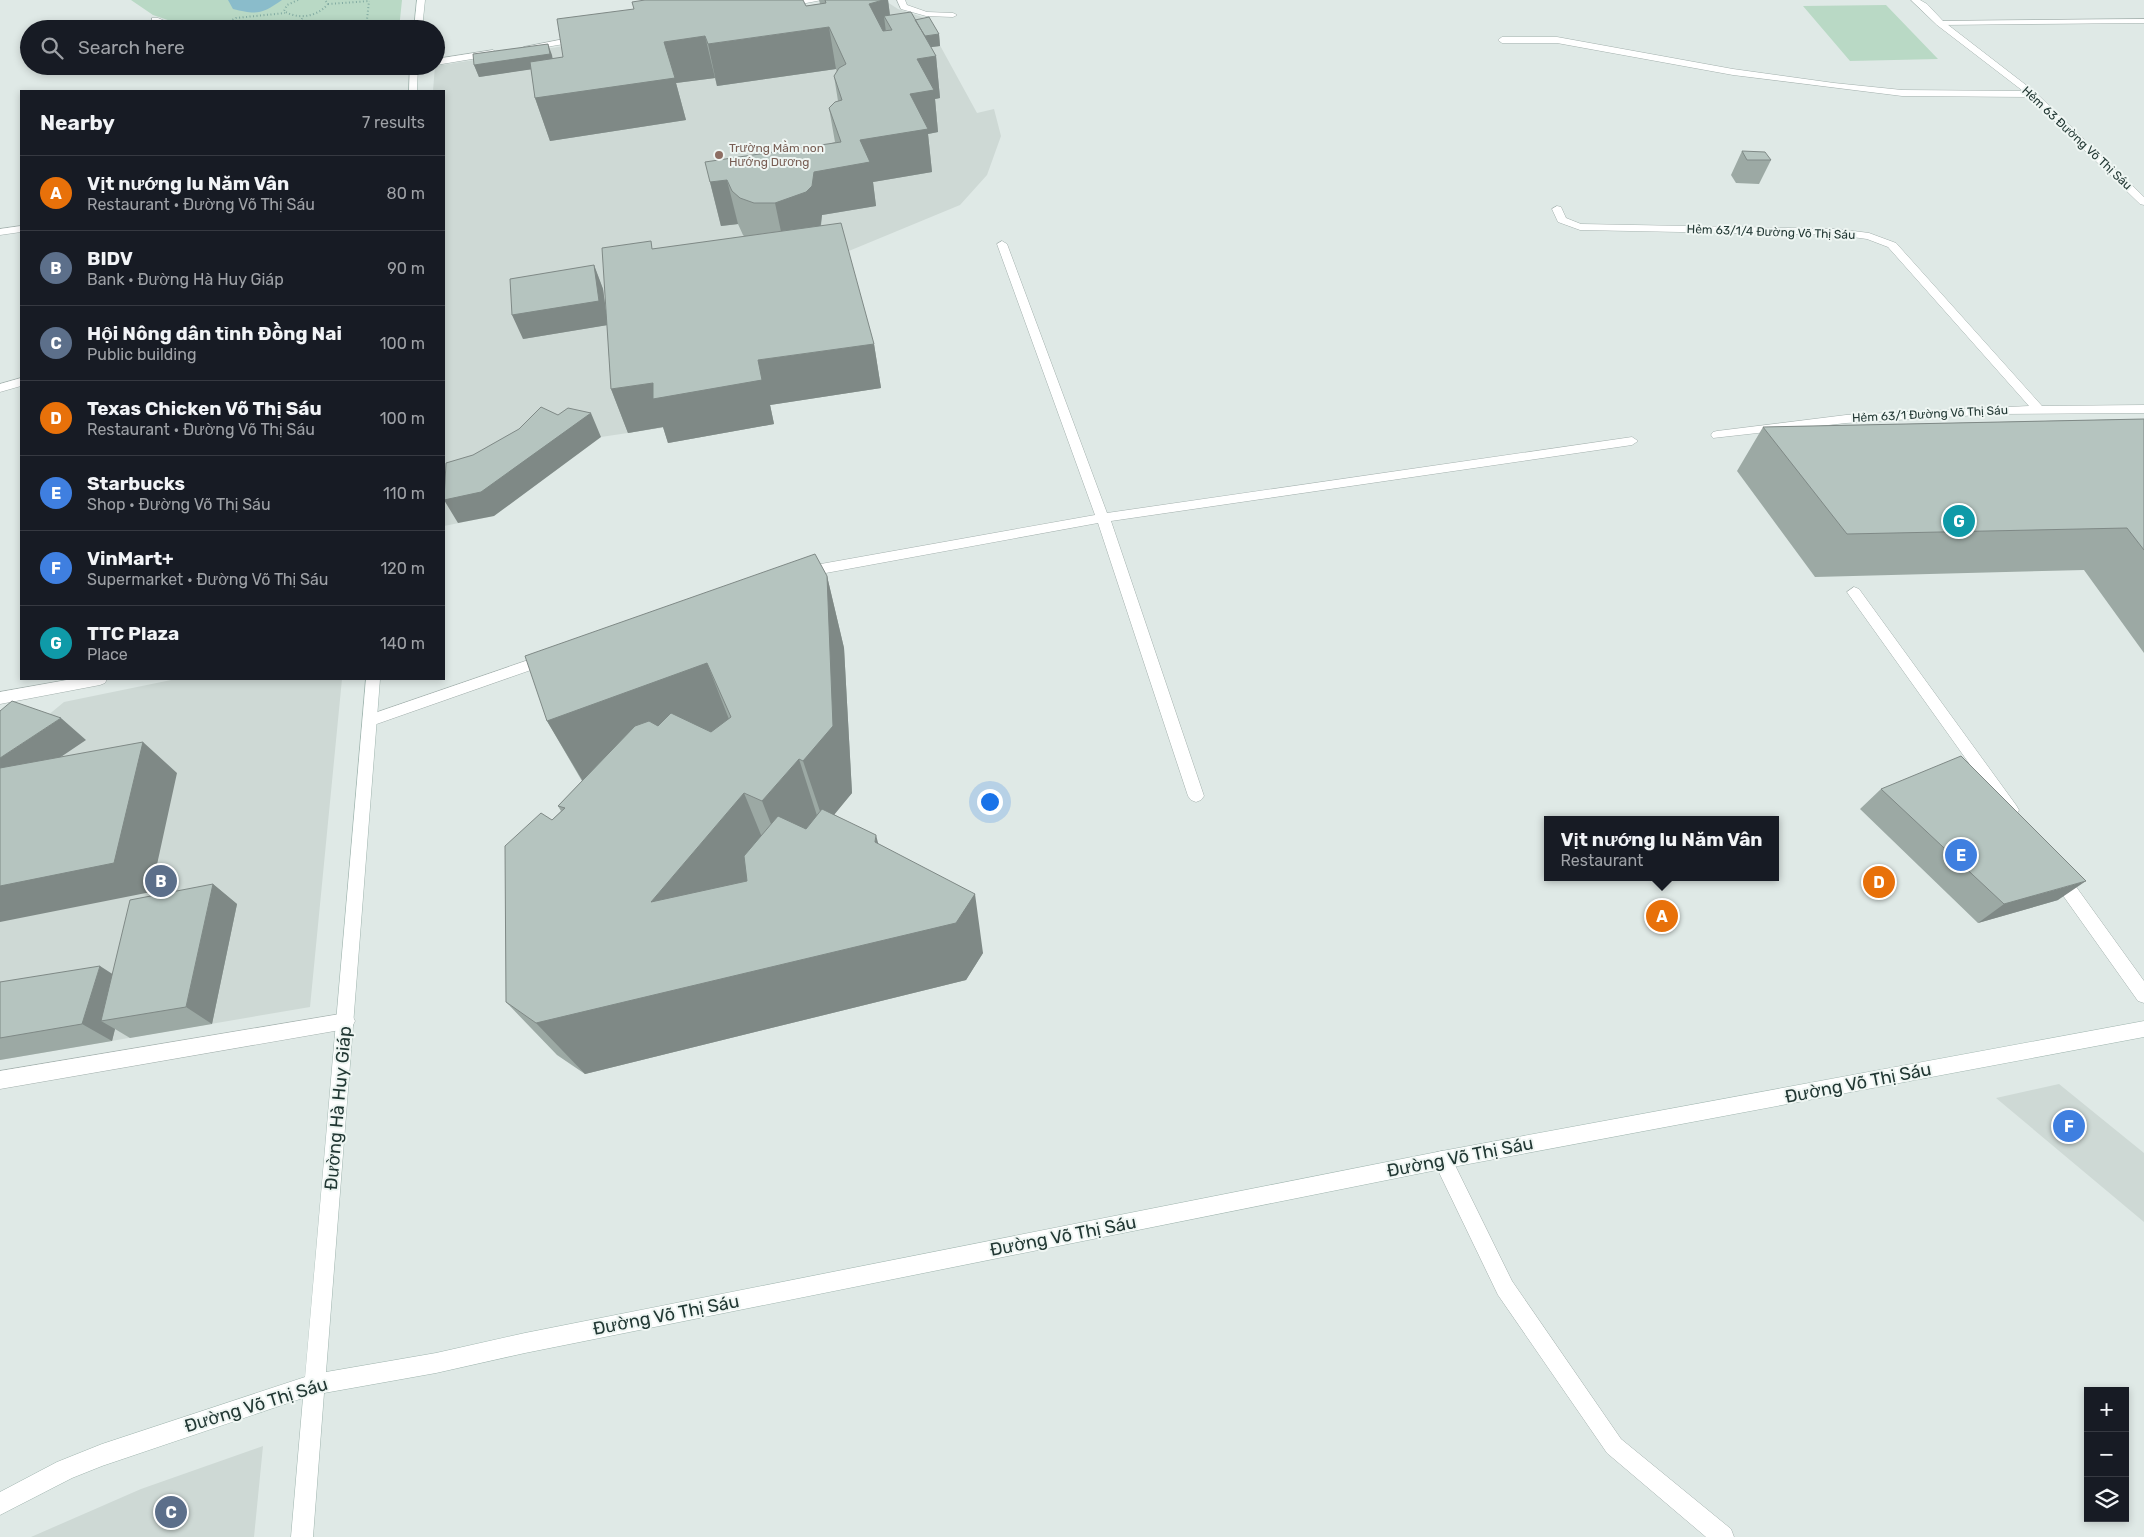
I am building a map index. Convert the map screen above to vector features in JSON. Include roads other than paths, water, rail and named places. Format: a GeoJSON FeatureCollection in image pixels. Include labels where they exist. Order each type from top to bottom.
{"type":"FeatureCollection","features":[{"type":"Feature","properties":{"kind":"street"},"geometry":{"type":"LineString","coordinates":[[419,20],[421,0]]}},
{"type":"Feature","properties":{"kind":"street"},"geometry":{"type":"LineString","coordinates":[[779,6],[818,0]]}},
{"type":"Feature","properties":{"kind":"street"},"geometry":{"type":"LineString","coordinates":[[901,0],[904,7],[926,14],[952,15]]}},
{"type":"Feature","properties":{"kind":"street","name":"Hẻm 63 Đường Võ Thị Sáu"},"geometry":{"type":"LineString","coordinates":[[1915,0],[1923,3],[1940,22],[2032,94],[2144,202]]}},
{"type":"Feature","properties":{"kind":"street"},"geometry":{"type":"LineString","coordinates":[[1940,22],[2144,21]]}},
{"type":"Feature","properties":{"kind":"street"},"geometry":{"type":"LineString","coordinates":[[516,49],[584,38]]}},
{"type":"Feature","properties":{"kind":"street"},"geometry":{"type":"LineString","coordinates":[[1502,40],[1557,40],[1733,72],[1902,93],[2032,94]]}},
{"type":"Feature","properties":{"kind":"street"},"geometry":{"type":"LineString","coordinates":[[445,61],[506,51]]}},
{"type":"Feature","properties":{"kind":"street"},"geometry":{"type":"LineString","coordinates":[[413,90],[414,75]]}},
{"type":"Feature","properties":{"kind":"street","name":"Hẻm 63/1/4 Đường Võ Thị Sáu"},"geometry":{"type":"LineString","coordinates":[[1557,209],[1562,220],[1580,227],[1838,232],[1869,236],[1892,245],[2038,409]]}},
{"type":"Feature","properties":{"kind":"street"},"geometry":{"type":"LineString","coordinates":[[0,232],[20,229]]}},
{"type":"Feature","properties":{"kind":"street"},"geometry":{"type":"LineString","coordinates":[[1002,244],[1103,518],[1196,796]]}},
{"type":"Feature","properties":{"kind":"street"},"geometry":{"type":"LineString","coordinates":[[0,388],[20,382]]}},
{"type":"Feature","properties":{"kind":"street","name":"Hẻm 63/1 Đường Võ Thị Sáu"},"geometry":{"type":"LineString","coordinates":[[1717,435],[1846,419],[2038,409],[2144,410]]}},
{"type":"Feature","properties":{"kind":"street"},"geometry":{"type":"LineString","coordinates":[[790,575],[1103,518],[1632,441]]}},
{"type":"Feature","properties":{"kind":"street"},"geometry":{"type":"LineString","coordinates":[[1854,592],[2022,825]]}},
{"type":"Feature","properties":{"kind":"street"},"geometry":{"type":"LineString","coordinates":[[371,720],[556,656]]}},
{"type":"Feature","properties":{"kind":"street"},"geometry":{"type":"LineString","coordinates":[[0,698],[95,680]]}},
{"type":"Feature","properties":{"kind":"street","name":"Đường Hà Huy Giáp"},"geometry":{"type":"LineString","coordinates":[[302,1537],[373,680]]}},
{"type":"Feature","properties":{"kind":"street"},"geometry":{"type":"LineString","coordinates":[[2051,866],[2144,994]]}},
{"type":"Feature","properties":{"kind":"street"},"geometry":{"type":"LineString","coordinates":[[0,1080],[346,1021]]}},
{"type":"Feature","properties":{"kind":"street","name":"Đường Võ Thị Sáu"},"geometry":{"type":"LineString","coordinates":[[0,1504],[65,1470],[102,1455],[314,1384],[436,1363],[535,1341],[1442,1160],[2144,1029]]}},
{"type":"Feature","properties":{"kind":"street"},"geometry":{"type":"LineString","coordinates":[[1442,1160],[1505,1288],[1614,1446],[1723,1537]]}},
{"type":"Feature","properties":{"kind":"water"},"geometry":{"type":"Polygon","coordinates":[[[228,0],[282,0],[264,11],[248,12],[233,9],[228,0]]]}},
{"type":"Feature","properties":{"kind":"place","name":"Trường Mầm non Hướng Dương"},"geometry":{"type":"Point","coordinates":[719,155]}},
{"type":"Feature","properties":{"kind":"place","name":"TTC Plaza"},"geometry":{"type":"Point","coordinates":[1959,521]}},
{"type":"Feature","properties":{"kind":"place","name":"Starbucks"},"geometry":{"type":"Point","coordinates":[1961,855]}},
{"type":"Feature","properties":{"kind":"place","name":"BIDV"},"geometry":{"type":"Point","coordinates":[161,881]}},
{"type":"Feature","properties":{"kind":"place","name":"Texas Chicken Võ Thị Sáu"},"geometry":{"type":"Point","coordinates":[1879,882]}},
{"type":"Feature","properties":{"kind":"place","name":"Vịt nướng lu Năm Vân"},"geometry":{"type":"Point","coordinates":[1662,916]}},
{"type":"Feature","properties":{"kind":"place","name":"VinMart+"},"geometry":{"type":"Point","coordinates":[2069,1126]}},
{"type":"Feature","properties":{"kind":"place","name":"Hội Nông dân tỉnh Đồng Nai"},"geometry":{"type":"Point","coordinates":[171,1512]}}]}
